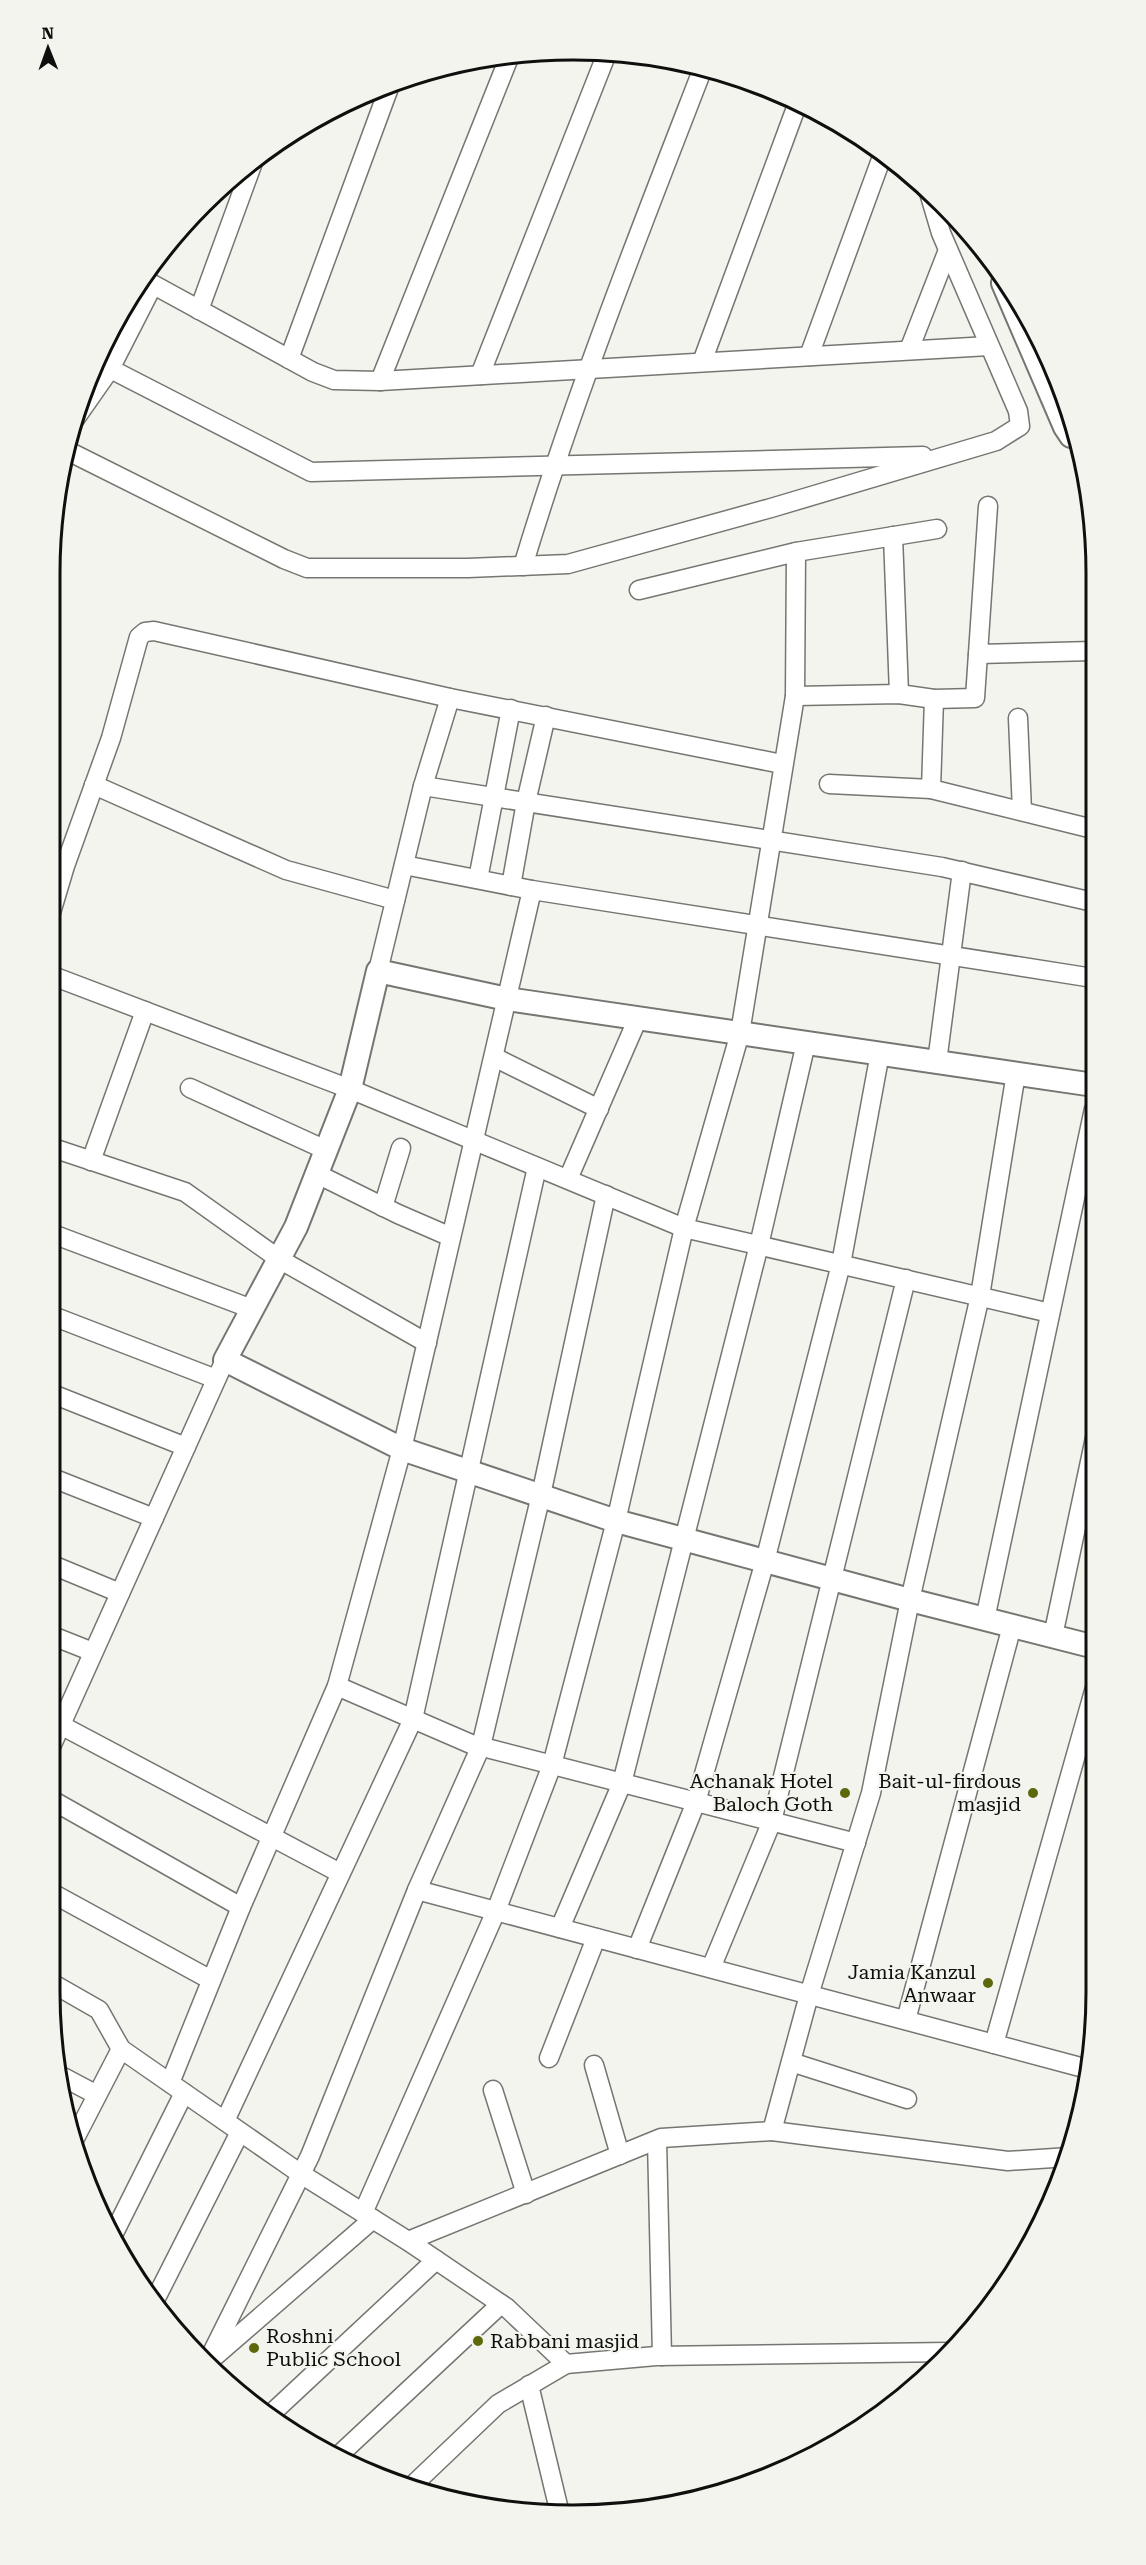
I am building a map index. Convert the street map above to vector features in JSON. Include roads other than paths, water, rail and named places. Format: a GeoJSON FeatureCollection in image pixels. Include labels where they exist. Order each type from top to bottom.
{"type":"FeatureCollection","features":[{"type":"Feature","properties":{"kind":"street"},"geometry":{"type":"LineString","coordinates":[[480,375],[604,61]]}},
{"type":"Feature","properties":{"kind":"street"},"geometry":{"type":"LineString","coordinates":[[380,381],[507,64]]}},
{"type":"Feature","properties":{"kind":"street"},"geometry":{"type":"LineString","coordinates":[[523,566],[553,466],[587,369],[700,76]]}},
{"type":"Feature","properties":{"kind":"street"},"geometry":{"type":"LineString","coordinates":[[289,359],[386,95]]}},
{"type":"Feature","properties":{"kind":"street"},"geometry":{"type":"LineString","coordinates":[[702,362],[795,111]]}},
{"type":"Feature","properties":{"kind":"street"},"geometry":{"type":"LineString","coordinates":[[809,356],[880,162]]}},
{"type":"Feature","properties":{"kind":"street"},"geometry":{"type":"LineString","coordinates":[[199,310],[248,176]]}},
{"type":"Feature","properties":{"kind":"street"},"geometry":{"type":"LineString","coordinates":[[74,454],[284,559],[307,568],[468,568],[568,564],[771,508],[996,441],[1020,426],[1018,411],[1002,369],[989,346],[948,250],[934,208]]}},
{"type":"Feature","properties":{"kind":"street"},"geometry":{"type":"LineString","coordinates":[[909,350],[948,250]]}},
{"type":"Feature","properties":{"kind":"street"},"geometry":{"type":"LineString","coordinates":[[150,283],[289,359],[334,380],[380,381],[989,346]]}},
{"type":"Feature","properties":{"kind":"street"},"geometry":{"type":"LineString","coordinates":[[111,349],[134,307]]}},
{"type":"Feature","properties":{"kind":"street"},"geometry":{"type":"LineString","coordinates":[[1020,322],[1065,426]]}},
{"type":"Feature","properties":{"kind":"street"},"geometry":{"type":"LineString","coordinates":[[104,366],[311,472],[949,455]]}},
{"type":"Feature","properties":{"kind":"street"},"geometry":{"type":"LineString","coordinates":[[795,696],[899,694],[934,699],[975,698],[988,506]]}},
{"type":"Feature","properties":{"kind":"street"},"geometry":{"type":"LineString","coordinates":[[639,590],[796,552],[937,529]]}},
{"type":"Feature","properties":{"kind":"street"},"geometry":{"type":"LineString","coordinates":[[893,536],[899,694]]}},
{"type":"Feature","properties":{"kind":"street"},"geometry":{"type":"LineString","coordinates":[[213,2358],[368,2216],[496,1911],[552,1765],[616,1521],[684,1228],[740,1033],[782,764],[795,696],[796,552]]}},
{"type":"Feature","properties":{"kind":"street"},"geometry":{"type":"LineString","coordinates":[[60,881],[111,738],[139,637],[145,632],[154,631],[450,698],[782,764]]}},
{"type":"Feature","properties":{"kind":"street"},"geometry":{"type":"LineString","coordinates":[[978,654],[1086,651]]}},
{"type":"Feature","properties":{"kind":"street"},"geometry":{"type":"LineString","coordinates":[[60,1712],[93,1652],[220,1370],[296,1227],[350,1089],[423,786],[450,698]]}},
{"type":"Feature","properties":{"kind":"street"},"geometry":{"type":"LineString","coordinates":[[931,789],[934,699]]}},
{"type":"Feature","properties":{"kind":"street"},"geometry":{"type":"LineString","coordinates":[[478,879],[510,709]]}},
{"type":"Feature","properties":{"kind":"street"},"geometry":{"type":"LineString","coordinates":[[511,886],[526,802],[546,716]]}},
{"type":"Feature","properties":{"kind":"street"},"geometry":{"type":"LineString","coordinates":[[1018,718],[1022,812]]}},
{"type":"Feature","properties":{"kind":"street"},"geometry":{"type":"LineString","coordinates":[[94,784],[286,870],[395,900]]}},
{"type":"Feature","properties":{"kind":"street"},"geometry":{"type":"LineString","coordinates":[[829,784],[931,789],[1086,827]]}},
{"type":"Feature","properties":{"kind":"street"},"geometry":{"type":"LineString","coordinates":[[423,786],[962,871],[1086,900]]}},
{"type":"Feature","properties":{"kind":"street"},"geometry":{"type":"LineString","coordinates":[[404,865],[532,890],[1086,977]]}},
{"type":"Feature","properties":{"kind":"street"},"geometry":{"type":"LineString","coordinates":[[937,1062],[962,871]]}},
{"type":"Feature","properties":{"kind":"street"},"geometry":{"type":"LineString","coordinates":[[117,2226],[177,2088],[211,1980],[337,1686],[402,1449],[532,890]]}},
{"type":"Feature","properties":{"kind":"street"},"geometry":{"type":"LineString","coordinates":[[378,971],[507,999],[1086,1084]]}},
{"type":"Feature","properties":{"kind":"street"},"geometry":{"type":"LineString","coordinates":[[60,979],[350,1089],[684,1228],[1050,1312]]}},
{"type":"Feature","properties":{"kind":"street"},"geometry":{"type":"LineString","coordinates":[[91,1161],[145,1011]]}},
{"type":"Feature","properties":{"kind":"street"},"geometry":{"type":"LineString","coordinates":[[568,1179],[638,1018]]}},
{"type":"Feature","properties":{"kind":"street"},"geometry":{"type":"LineString","coordinates":[[560,1928],[622,1783],[759,1245],[806,1043]]}},
{"type":"Feature","properties":{"kind":"street"},"geometry":{"type":"LineString","coordinates":[[637,1949],[696,1802],[765,1561],[841,1264],[880,1053]]}},
{"type":"Feature","properties":{"kind":"street"},"geometry":{"type":"LineString","coordinates":[[494,1057],[598,1109]]}},
{"type":"Feature","properties":{"kind":"street"},"geometry":{"type":"LineString","coordinates":[[772,2130],[809,1995],[871,1793],[910,1600],[980,1296],[1016,1073]]}},
{"type":"Feature","properties":{"kind":"street"},"geometry":{"type":"LineString","coordinates":[[190,1088],[326,1150]]}},
{"type":"Feature","properties":{"kind":"street"},"geometry":{"type":"LineString","coordinates":[[985,1619],[1086,1145]]}},
{"type":"Feature","properties":{"kind":"street"},"geometry":{"type":"LineString","coordinates":[[383,1207],[401,1149]]}},
{"type":"Feature","properties":{"kind":"street"},"geometry":{"type":"LineString","coordinates":[[60,1150],[185,1192],[279,1259],[427,1343]]}},
{"type":"Feature","properties":{"kind":"street"},"geometry":{"type":"LineString","coordinates":[[225,2121],[413,1719],[537,1167]]}},
{"type":"Feature","properties":{"kind":"street"},"geometry":{"type":"LineString","coordinates":[[317,1174],[383,1207],[452,1236]]}},
{"type":"Feature","properties":{"kind":"street"},"geometry":{"type":"LineString","coordinates":[[211,2356],[310,2156],[417,1890],[481,1746],[541,1495],[606,1195]]}},
{"type":"Feature","properties":{"kind":"street"},"geometry":{"type":"LineString","coordinates":[[60,1237],[252,1309]]}},
{"type":"Feature","properties":{"kind":"street"},"geometry":{"type":"LineString","coordinates":[[711,1968],[772,1821],[906,1279]]}},
{"type":"Feature","properties":{"kind":"street"},"geometry":{"type":"LineString","coordinates":[[60,1318],[220,1370],[402,1449],[616,1521],[1086,1645]]}},
{"type":"Feature","properties":{"kind":"street"},"geometry":{"type":"LineString","coordinates":[[60,1397],[186,1447]]}},
{"type":"Feature","properties":{"kind":"street"},"geometry":{"type":"LineString","coordinates":[[1053,1636],[1086,1480]]}},
{"type":"Feature","properties":{"kind":"street"},"geometry":{"type":"LineString","coordinates":[[60,1481],[154,1518]]}},
{"type":"Feature","properties":{"kind":"street"},"geometry":{"type":"LineString","coordinates":[[60,1568],[120,1593]]}},
{"type":"Feature","properties":{"kind":"street"},"geometry":{"type":"LineString","coordinates":[[906,2020],[1012,1626]]}},
{"type":"Feature","properties":{"kind":"street"},"geometry":{"type":"LineString","coordinates":[[60,1639],[93,1652]]}},
{"type":"Feature","properties":{"kind":"street"},"geometry":{"type":"LineString","coordinates":[[337,1686],[481,1746],[856,1843]]}},
{"type":"Feature","properties":{"kind":"street"},"geometry":{"type":"LineString","coordinates":[[994,2044],[1086,1719]]}},
{"type":"Feature","properties":{"kind":"street"},"geometry":{"type":"LineString","coordinates":[[60,1724],[340,1873]]}},
{"type":"Feature","properties":{"kind":"street"},"geometry":{"type":"LineString","coordinates":[[60,1805],[241,1907]]}},
{"type":"Feature","properties":{"kind":"street"},"geometry":{"type":"LineString","coordinates":[[417,1890],[1081,2067]]}},
{"type":"Feature","properties":{"kind":"street"},"geometry":{"type":"LineString","coordinates":[[60,1897],[211,1980]]}},
{"type":"Feature","properties":{"kind":"street"},"geometry":{"type":"LineString","coordinates":[[549,2058],[596,1938]]}},
{"type":"Feature","properties":{"kind":"street"},"geometry":{"type":"LineString","coordinates":[[60,1988],[99,2010],[121,2049],[301,2174],[408,2241],[501,2304],[566,2364]]}},
{"type":"Feature","properties":{"kind":"street"},"geometry":{"type":"LineString","coordinates":[[79,2131],[121,2049]]}},
{"type":"Feature","properties":{"kind":"street"},"geometry":{"type":"LineString","coordinates":[[791,2062],[907,2099]]}},
{"type":"Feature","properties":{"kind":"street"},"geometry":{"type":"LineString","coordinates":[[594,2065],[620,2155]]}},
{"type":"Feature","properties":{"kind":"street"},"geometry":{"type":"LineString","coordinates":[[68,2080],[97,2095]]}},
{"type":"Feature","properties":{"kind":"street"},"geometry":{"type":"LineString","coordinates":[[493,2090],[525,2194]]}},
{"type":"Feature","properties":{"kind":"street"},"geometry":{"type":"LineString","coordinates":[[408,2241],[657,2140],[772,2130],[1008,2161],[1059,2158]]}},
{"type":"Feature","properties":{"kind":"street"},"geometry":{"type":"LineString","coordinates":[[158,2294],[240,2132]]}},
{"type":"Feature","properties":{"kind":"street"},"geometry":{"type":"LineString","coordinates":[[657,2140],[662,2356]]}},
{"type":"Feature","properties":{"kind":"street"},"geometry":{"type":"LineString","coordinates":[[275,2410],[436,2260]]}},
{"type":"Feature","properties":{"kind":"street"},"geometry":{"type":"LineString","coordinates":[[344,2451],[501,2304]]}},
{"type":"Feature","properties":{"kind":"street"},"geometry":{"type":"LineString","coordinates":[[417,2481],[498,2404],[566,2364],[662,2356],[939,2352]]}},
{"type":"Feature","properties":{"kind":"street"},"geometry":{"type":"LineString","coordinates":[[530,2385],[558,2505]]}},
{"type":"Feature","properties":{"kind":"place","name":"Achanak Hotel Baloch Goth"},"geometry":{"type":"Point","coordinates":[845,1793]}},
{"type":"Feature","properties":{"kind":"place","name":"Bait-ul-firdous masjid"},"geometry":{"type":"Point","coordinates":[1033,1793]}},
{"type":"Feature","properties":{"kind":"place","name":"Jamia Kanzul Anwaar"},"geometry":{"type":"Point","coordinates":[988,1983]}},
{"type":"Feature","properties":{"kind":"place","name":"Rabbani masjid"},"geometry":{"type":"Point","coordinates":[478,2341]}},
{"type":"Feature","properties":{"kind":"place","name":"Roshni Public School"},"geometry":{"type":"Point","coordinates":[254,2348]}}]}
